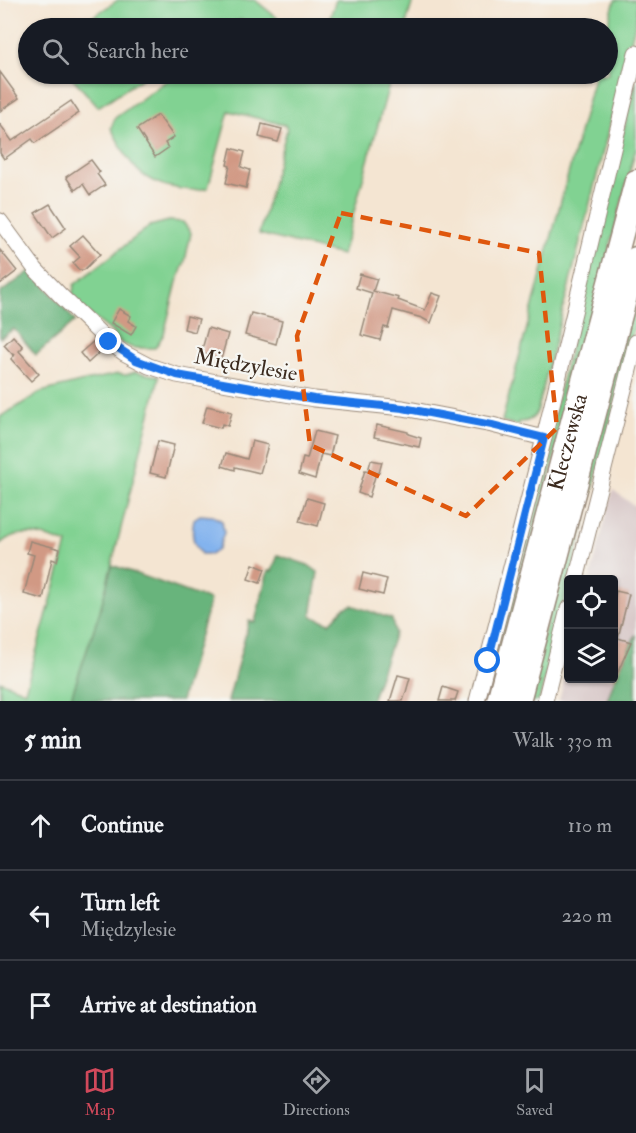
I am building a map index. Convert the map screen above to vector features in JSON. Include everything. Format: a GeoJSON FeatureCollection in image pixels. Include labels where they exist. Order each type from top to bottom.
{"type":"FeatureCollection","features":[{"type":"Feature","properties":{"kind":"main road","name":"Kleczewska"},"geometry":{"type":"LineString","coordinates":[[498,701],[636,181]]}},
{"type":"Feature","properties":{"kind":"main road","name":"Kleczewska"},"geometry":{"type":"LineString","coordinates":[[519,701],[636,258]]}},
{"type":"Feature","properties":{"kind":"street","name":"Kleczewska"},"geometry":{"type":"LineString","coordinates":[[477,701],[544,438],[636,52]]}},
{"type":"Feature","properties":{"kind":"street","name":"Międzylesie"},"geometry":{"type":"LineString","coordinates":[[0,220],[22,253],[61,296],[109,342],[149,366],[177,375],[314,399],[403,408],[492,425],[544,438]]}},
{"type":"Feature","properties":{"kind":"street","name":"Kleczewska"},"geometry":{"type":"LineString","coordinates":[[577,575],[636,342]]}},
{"type":"Feature","properties":{"kind":"street"},"geometry":{"type":"LineString","coordinates":[[545,701],[564,625]]}},
{"type":"Feature","properties":{"kind":"highlighted area"},"geometry":{"type":"Polygon","coordinates":[[[341,213],[539,253],[557,428],[466,516],[310,445],[297,336],[341,213]]]}},
{"type":"Feature","properties":{"kind":"shaded area"},"geometry":{"type":"Polygon","coordinates":[[[613,490],[636,507],[636,634],[618,672],[618,575],[591,575],[613,490]]]}},
{"type":"Feature","properties":{"kind":"shaded area"},"geometry":{"type":"Polygon","coordinates":[[[564,680],[564,683],[613,683],[607,701],[559,701],[564,680]]]}},
{"type":"Feature","properties":{"kind":"green space"},"geometry":{"type":"Polygon","coordinates":[[[118,0],[255,0],[277,18],[91,18],[118,0]]]}},
{"type":"Feature","properties":{"kind":"green space"},"geometry":{"type":"Polygon","coordinates":[[[336,0],[413,0],[408,18],[330,18],[336,0]]]}},
{"type":"Feature","properties":{"kind":"green space"},"geometry":{"type":"Polygon","coordinates":[[[615,0],[636,0],[636,21],[538,408],[532,418],[519,422],[519,426],[502,421],[592,84],[618,84],[618,18],[610,18],[615,0]]]}},
{"type":"Feature","properties":{"kind":"green space"},"geometry":{"type":"Polygon","coordinates":[[[636,80],[636,148],[490,701],[483,701],[636,80]]]}},
{"type":"Feature","properties":{"kind":"green space"},"geometry":{"type":"Polygon","coordinates":[[[78,84],[134,84],[98,107],[78,84]]]}},
{"type":"Feature","properties":{"kind":"green space"},"geometry":{"type":"Polygon","coordinates":[[[162,84],[389,84],[342,255],[259,234],[287,129],[285,125],[229,111],[208,188],[188,190],[162,185],[135,168],[111,128],[115,118],[162,84]]]}},
{"type":"Feature","properties":{"kind":"green space"},"geometry":{"type":"Polygon","coordinates":[[[169,221],[183,222],[191,233],[185,261],[177,282],[164,334],[155,348],[133,348],[121,343],[111,331],[72,301],[74,285],[150,226],[169,221]]]}},
{"type":"Feature","properties":{"kind":"green space"},"geometry":{"type":"Polygon","coordinates":[[[32,270],[75,321],[36,355],[14,329],[0,338],[0,293],[32,270]]]}},
{"type":"Feature","properties":{"kind":"green space"},"geometry":{"type":"Polygon","coordinates":[[[636,288],[636,320],[571,575],[564,575],[564,603],[539,701],[526,701],[636,288]]]}},
{"type":"Feature","properties":{"kind":"green space"},"geometry":{"type":"Polygon","coordinates":[[[135,372],[159,378],[100,611],[70,701],[0,701],[0,681],[25,691],[67,544],[50,538],[24,534],[15,535],[0,544],[0,417],[41,392],[135,372]]]}},
{"type":"Feature","properties":{"kind":"green space"},"geometry":{"type":"Polygon","coordinates":[[[278,555],[308,565],[318,572],[311,616],[330,623],[344,608],[352,605],[392,619],[395,633],[371,701],[228,701],[249,621],[255,622],[268,571],[272,571],[278,555]]]}},
{"type":"Feature","properties":{"kind":"green space"},"geometry":{"type":"Polygon","coordinates":[[[112,565],[210,600],[181,701],[70,701],[100,611],[112,565]]]}},
{"type":"Feature","properties":{"kind":"green space"},"geometry":{"type":"Polygon","coordinates":[[[636,634],[636,701],[607,701],[613,683],[618,683],[618,672],[636,634]]]}},
{"type":"Feature","properties":{"kind":"water"},"geometry":{"type":"Polygon","coordinates":[[[200,515],[213,516],[222,521],[224,533],[218,550],[211,554],[201,554],[194,542],[194,519],[200,515]]]}},
{"type":"Feature","properties":{"kind":"building"},"geometry":{"type":"Polygon","coordinates":[[[0,72],[19,98],[0,111],[0,72]]]}},
{"type":"Feature","properties":{"kind":"building"},"geometry":{"type":"Polygon","coordinates":[[[71,101],[79,113],[35,143],[32,139],[4,159],[0,153],[0,124],[12,141],[71,101]]]}},
{"type":"Feature","properties":{"kind":"building"},"geometry":{"type":"Polygon","coordinates":[[[158,115],[174,137],[165,143],[168,148],[155,157],[137,129],[158,115]]]}},
{"type":"Feature","properties":{"kind":"building"},"geometry":{"type":"Polygon","coordinates":[[[262,124],[282,129],[278,142],[259,137],[262,124]]]}},
{"type":"Feature","properties":{"kind":"building"},"geometry":{"type":"Polygon","coordinates":[[[231,148],[245,152],[241,167],[250,170],[246,188],[226,183],[231,148]]]}},
{"type":"Feature","properties":{"kind":"building"},"geometry":{"type":"Polygon","coordinates":[[[91,160],[100,172],[97,174],[105,185],[90,195],[83,184],[75,190],[66,177],[91,160]]]}},
{"type":"Feature","properties":{"kind":"building"},"geometry":{"type":"Polygon","coordinates":[[[50,204],[66,228],[52,238],[35,213],[50,204]]]}},
{"type":"Feature","properties":{"kind":"building"},"geometry":{"type":"Polygon","coordinates":[[[83,235],[100,254],[84,270],[79,270],[73,263],[80,257],[70,246],[83,235]]]}},
{"type":"Feature","properties":{"kind":"building"},"geometry":{"type":"Polygon","coordinates":[[[0,250],[17,271],[0,284],[0,250]]]}},
{"type":"Feature","properties":{"kind":"building"},"geometry":{"type":"Polygon","coordinates":[[[360,274],[377,279],[373,291],[399,298],[398,300],[425,310],[432,293],[441,296],[431,323],[422,318],[393,310],[388,328],[384,327],[380,340],[361,335],[372,293],[356,288],[360,274]]]}},
{"type":"Feature","properties":{"kind":"building"},"geometry":{"type":"Polygon","coordinates":[[[119,309],[131,316],[128,321],[136,326],[131,335],[111,323],[119,309]]]}},
{"type":"Feature","properties":{"kind":"building"},"geometry":{"type":"Polygon","coordinates":[[[251,313],[282,321],[276,344],[245,335],[251,313]]]}},
{"type":"Feature","properties":{"kind":"building"},"geometry":{"type":"Polygon","coordinates":[[[187,316],[199,319],[195,332],[184,329],[187,316]]]}},
{"type":"Feature","properties":{"kind":"building"},"geometry":{"type":"Polygon","coordinates":[[[208,328],[228,334],[221,359],[201,353],[208,328]]]}},
{"type":"Feature","properties":{"kind":"building"},"geometry":{"type":"Polygon","coordinates":[[[13,336],[23,347],[19,351],[39,374],[31,381],[11,359],[14,356],[4,345],[13,336]]]}},
{"type":"Feature","properties":{"kind":"building"},"geometry":{"type":"Polygon","coordinates":[[[94,341],[102,350],[88,363],[80,353],[94,341]]]}},
{"type":"Feature","properties":{"kind":"building"},"geometry":{"type":"Polygon","coordinates":[[[207,406],[232,412],[228,426],[222,424],[221,428],[202,423],[207,406]]]}},
{"type":"Feature","properties":{"kind":"building"},"geometry":{"type":"Polygon","coordinates":[[[377,425],[408,432],[408,434],[421,438],[419,447],[374,437],[377,425]]]}},
{"type":"Feature","properties":{"kind":"building"},"geometry":{"type":"Polygon","coordinates":[[[315,431],[335,436],[330,456],[321,454],[315,479],[299,474],[303,458],[307,459],[315,431]]]}},
{"type":"Feature","properties":{"kind":"building"},"geometry":{"type":"Polygon","coordinates":[[[158,441],[174,445],[166,477],[150,473],[158,441]]]}},
{"type":"Feature","properties":{"kind":"building"},"geometry":{"type":"Polygon","coordinates":[[[252,441],[268,445],[260,473],[222,466],[226,453],[247,459],[252,441]]]}},
{"type":"Feature","properties":{"kind":"building"},"geometry":{"type":"Polygon","coordinates":[[[371,460],[382,462],[379,473],[371,472],[376,473],[369,497],[358,493],[365,470],[368,471],[371,460]]]}},
{"type":"Feature","properties":{"kind":"building"},"geometry":{"type":"Polygon","coordinates":[[[307,498],[324,503],[318,526],[300,521],[307,498]]]}},
{"type":"Feature","properties":{"kind":"building"},"geometry":{"type":"Polygon","coordinates":[[[30,541],[60,549],[57,561],[52,559],[43,599],[24,594],[34,555],[27,553],[30,541]]]}},
{"type":"Feature","properties":{"kind":"building"},"geometry":{"type":"Polygon","coordinates":[[[253,564],[265,569],[260,583],[248,579],[253,564]]]}},
{"type":"Feature","properties":{"kind":"building"},"geometry":{"type":"Polygon","coordinates":[[[363,573],[387,579],[383,595],[359,589],[363,573]]]}},
{"type":"Feature","properties":{"kind":"building"},"geometry":{"type":"Polygon","coordinates":[[[618,591],[629,594],[618,638],[618,591]]]}},
{"type":"Feature","properties":{"kind":"building"},"geometry":{"type":"Polygon","coordinates":[[[618,638],[631,642],[618,672],[618,638]]]}},
{"type":"Feature","properties":{"kind":"building"},"geometry":{"type":"Polygon","coordinates":[[[398,675],[410,678],[406,692],[403,701],[390,701],[398,675]]]}},
{"type":"Feature","properties":{"kind":"building"},"geometry":{"type":"Polygon","coordinates":[[[443,687],[458,692],[455,701],[439,701],[443,687]]]}},
{"type":"Feature","properties":{"kind":"route"},"geometry":{"type":"LineString","coordinates":[[109,342],[136,360],[177,375],[314,399],[403,408],[492,425],[544,438],[488,661]]}}]}
